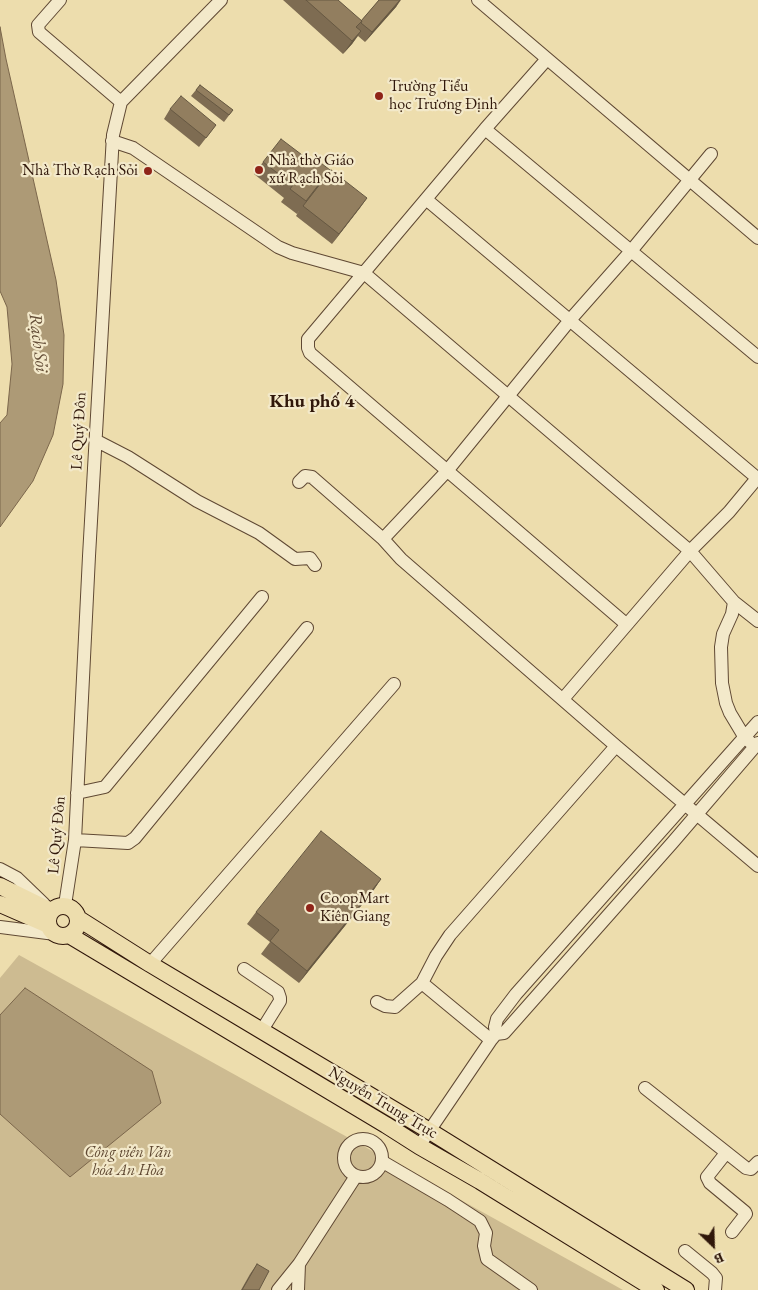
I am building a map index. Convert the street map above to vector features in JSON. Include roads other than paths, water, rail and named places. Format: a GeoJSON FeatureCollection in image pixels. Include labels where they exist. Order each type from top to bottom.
{"type":"FeatureCollection","features":[{"type":"Feature","properties":{"kind":"main road","name":"Nguyễn Trung Trực"},"geometry":{"type":"LineString","coordinates":[[0,886],[391,1118],[428,1130],[484,1175],[656,1290]]}},
{"type":"Feature","properties":{"kind":"main road","name":"Nguyễn Trung Trực"},"geometry":{"type":"LineString","coordinates":[[0,904],[77,928],[79,918],[150,964],[262,1030],[391,1118],[418,1146],[484,1175],[686,1290]]}},
{"type":"Feature","properties":{"kind":"street"},"geometry":{"type":"LineString","coordinates":[[60,0],[38,25],[39,32],[121,102],[221,0]]}},
{"type":"Feature","properties":{"kind":"street"},"geometry":{"type":"LineString","coordinates":[[478,0],[758,238]]}},
{"type":"Feature","properties":{"kind":"street"},"geometry":{"type":"LineString","coordinates":[[547,59],[485,129],[308,339],[308,348],[310,352],[447,471],[626,624]]}},
{"type":"Feature","properties":{"kind":"street","name":"Lê Quý Đôn"},"geometry":{"type":"LineString","coordinates":[[58,922],[75,840],[112,140],[121,102]]}},
{"type":"Feature","properties":{"kind":"street"},"geometry":{"type":"LineString","coordinates":[[485,129],[758,358]]}},
{"type":"Feature","properties":{"kind":"street"},"geometry":{"type":"LineString","coordinates":[[112,140],[132,148],[278,247],[292,253],[364,273],[690,551],[734,602],[758,621]]}},
{"type":"Feature","properties":{"kind":"street"},"geometry":{"type":"LineString","coordinates":[[383,539],[447,471],[570,320],[631,251],[711,154]]}},
{"type":"Feature","properties":{"kind":"street"},"geometry":{"type":"LineString","coordinates":[[427,200],[757,477],[730,512],[690,551],[563,699]]}},
{"type":"Feature","properties":{"kind":"street"},"geometry":{"type":"LineString","coordinates":[[95,440],[128,457],[197,500],[259,533],[295,559],[308,558],[314,565]]}},
{"type":"Feature","properties":{"kind":"street"},"geometry":{"type":"LineString","coordinates":[[299,482],[305,476],[312,477],[383,539],[401,559],[696,815],[758,866]]}},
{"type":"Feature","properties":{"kind":"street"},"geometry":{"type":"LineString","coordinates":[[77,793],[101,789],[108,784],[262,597]]}},
{"type":"Feature","properties":{"kind":"street"},"geometry":{"type":"LineString","coordinates":[[734,602],[732,614],[723,634],[721,647],[722,676],[726,703],[730,713],[753,742]]}},
{"type":"Feature","properties":{"kind":"street"},"geometry":{"type":"LineString","coordinates":[[75,840],[128,842],[135,838],[307,628]]}},
{"type":"Feature","properties":{"kind":"street"},"geometry":{"type":"LineString","coordinates":[[150,964],[394,684]]}},
{"type":"Feature","properties":{"kind":"street"},"geometry":{"type":"LineString","coordinates":[[493,1037],[504,1033],[696,815],[753,742],[758,722]]}},
{"type":"Feature","properties":{"kind":"street"},"geometry":{"type":"LineString","coordinates":[[418,1146],[493,1037],[497,1019],[516,994],[685,805],[753,742]]}},
{"type":"Feature","properties":{"kind":"street"},"geometry":{"type":"LineString","coordinates":[[377,1002],[385,1006],[395,1007],[422,983],[450,935],[616,746]]}},
{"type":"Feature","properties":{"kind":"street"},"geometry":{"type":"LineString","coordinates":[[0,869],[17,878],[58,922]]}},
{"type":"Feature","properties":{"kind":"street"},"geometry":{"type":"LineString","coordinates":[[0,927],[58,922]]}},
{"type":"Feature","properties":{"kind":"street"},"geometry":{"type":"LineString","coordinates":[[244,969],[276,991],[280,998],[262,1030]]}},
{"type":"Feature","properties":{"kind":"street"},"geometry":{"type":"LineString","coordinates":[[422,983],[493,1037]]}},
{"type":"Feature","properties":{"kind":"street"},"geometry":{"type":"LineString","coordinates":[[645,1088],[746,1168],[751,1169],[758,1162]]}},
{"type":"Feature","properties":{"kind":"street"},"geometry":{"type":"LineString","coordinates":[[375,1143],[391,1118]]}},
{"type":"Feature","properties":{"kind":"street"},"geometry":{"type":"LineString","coordinates":[[371,1140],[382,1153],[383,1162],[373,1176],[364,1178],[356,1176],[349,1171],[344,1164],[344,1155],[354,1141],[371,1140]]}},
{"type":"Feature","properties":{"kind":"street"},"geometry":{"type":"LineString","coordinates":[[726,1153],[707,1177],[710,1184],[746,1214],[732,1232]]}},
{"type":"Feature","properties":{"kind":"street"},"geometry":{"type":"LineString","coordinates":[[383,1162],[480,1221],[486,1233],[484,1246],[487,1259],[531,1290]]}},
{"type":"Feature","properties":{"kind":"street"},"geometry":{"type":"LineString","coordinates":[[278,1290],[299,1264],[356,1176]]}},
{"type":"Feature","properties":{"kind":"street"},"geometry":{"type":"LineString","coordinates":[[685,1251],[716,1278],[715,1290]]}},
{"type":"Feature","properties":{"kind":"street"},"geometry":{"type":"LineString","coordinates":[[298,1290],[299,1264]]}},
{"type":"Feature","properties":{"kind":"water","name":"Rạch Sỏi"},"geometry":{"type":"Polygon","coordinates":[[[0,27],[56,280],[64,335],[63,384],[53,435],[33,481],[0,527],[0,423],[7,415],[12,364],[7,307],[0,291],[0,27]]]}},
{"type":"Feature","properties":{"kind":"water"},"geometry":{"type":"Polygon","coordinates":[[[25,988],[152,1071],[161,1103],[70,1177],[0,1114],[0,1015],[25,988]]]}},
{"type":"Feature","properties":{"kind":"place","name":"Trường Tiểu học Trương Định"},"geometry":{"type":"Point","coordinates":[379,96]}},
{"type":"Feature","properties":{"kind":"place","name":"Nhà thờ Giáo xứ Rạch Sỏi"},"geometry":{"type":"Point","coordinates":[259,170]}},
{"type":"Feature","properties":{"kind":"place","name":"Nhà Thờ Rạch Sỏi"},"geometry":{"type":"Point","coordinates":[148,171]}},
{"type":"Feature","properties":{"kind":"place","name":"Co.opMart Kiên Giang"},"geometry":{"type":"Point","coordinates":[310,908]}},
{"type":"Feature","properties":{"kind":"district","name":"Khu phố 4"},"geometry":{"type":"Point","coordinates":[312,402]}},
{"type":"Feature","properties":{"kind":"park label","name":"Công viên Văn hóa An Hòa"},"geometry":{"type":"Point","coordinates":[128,1162]}}]}
